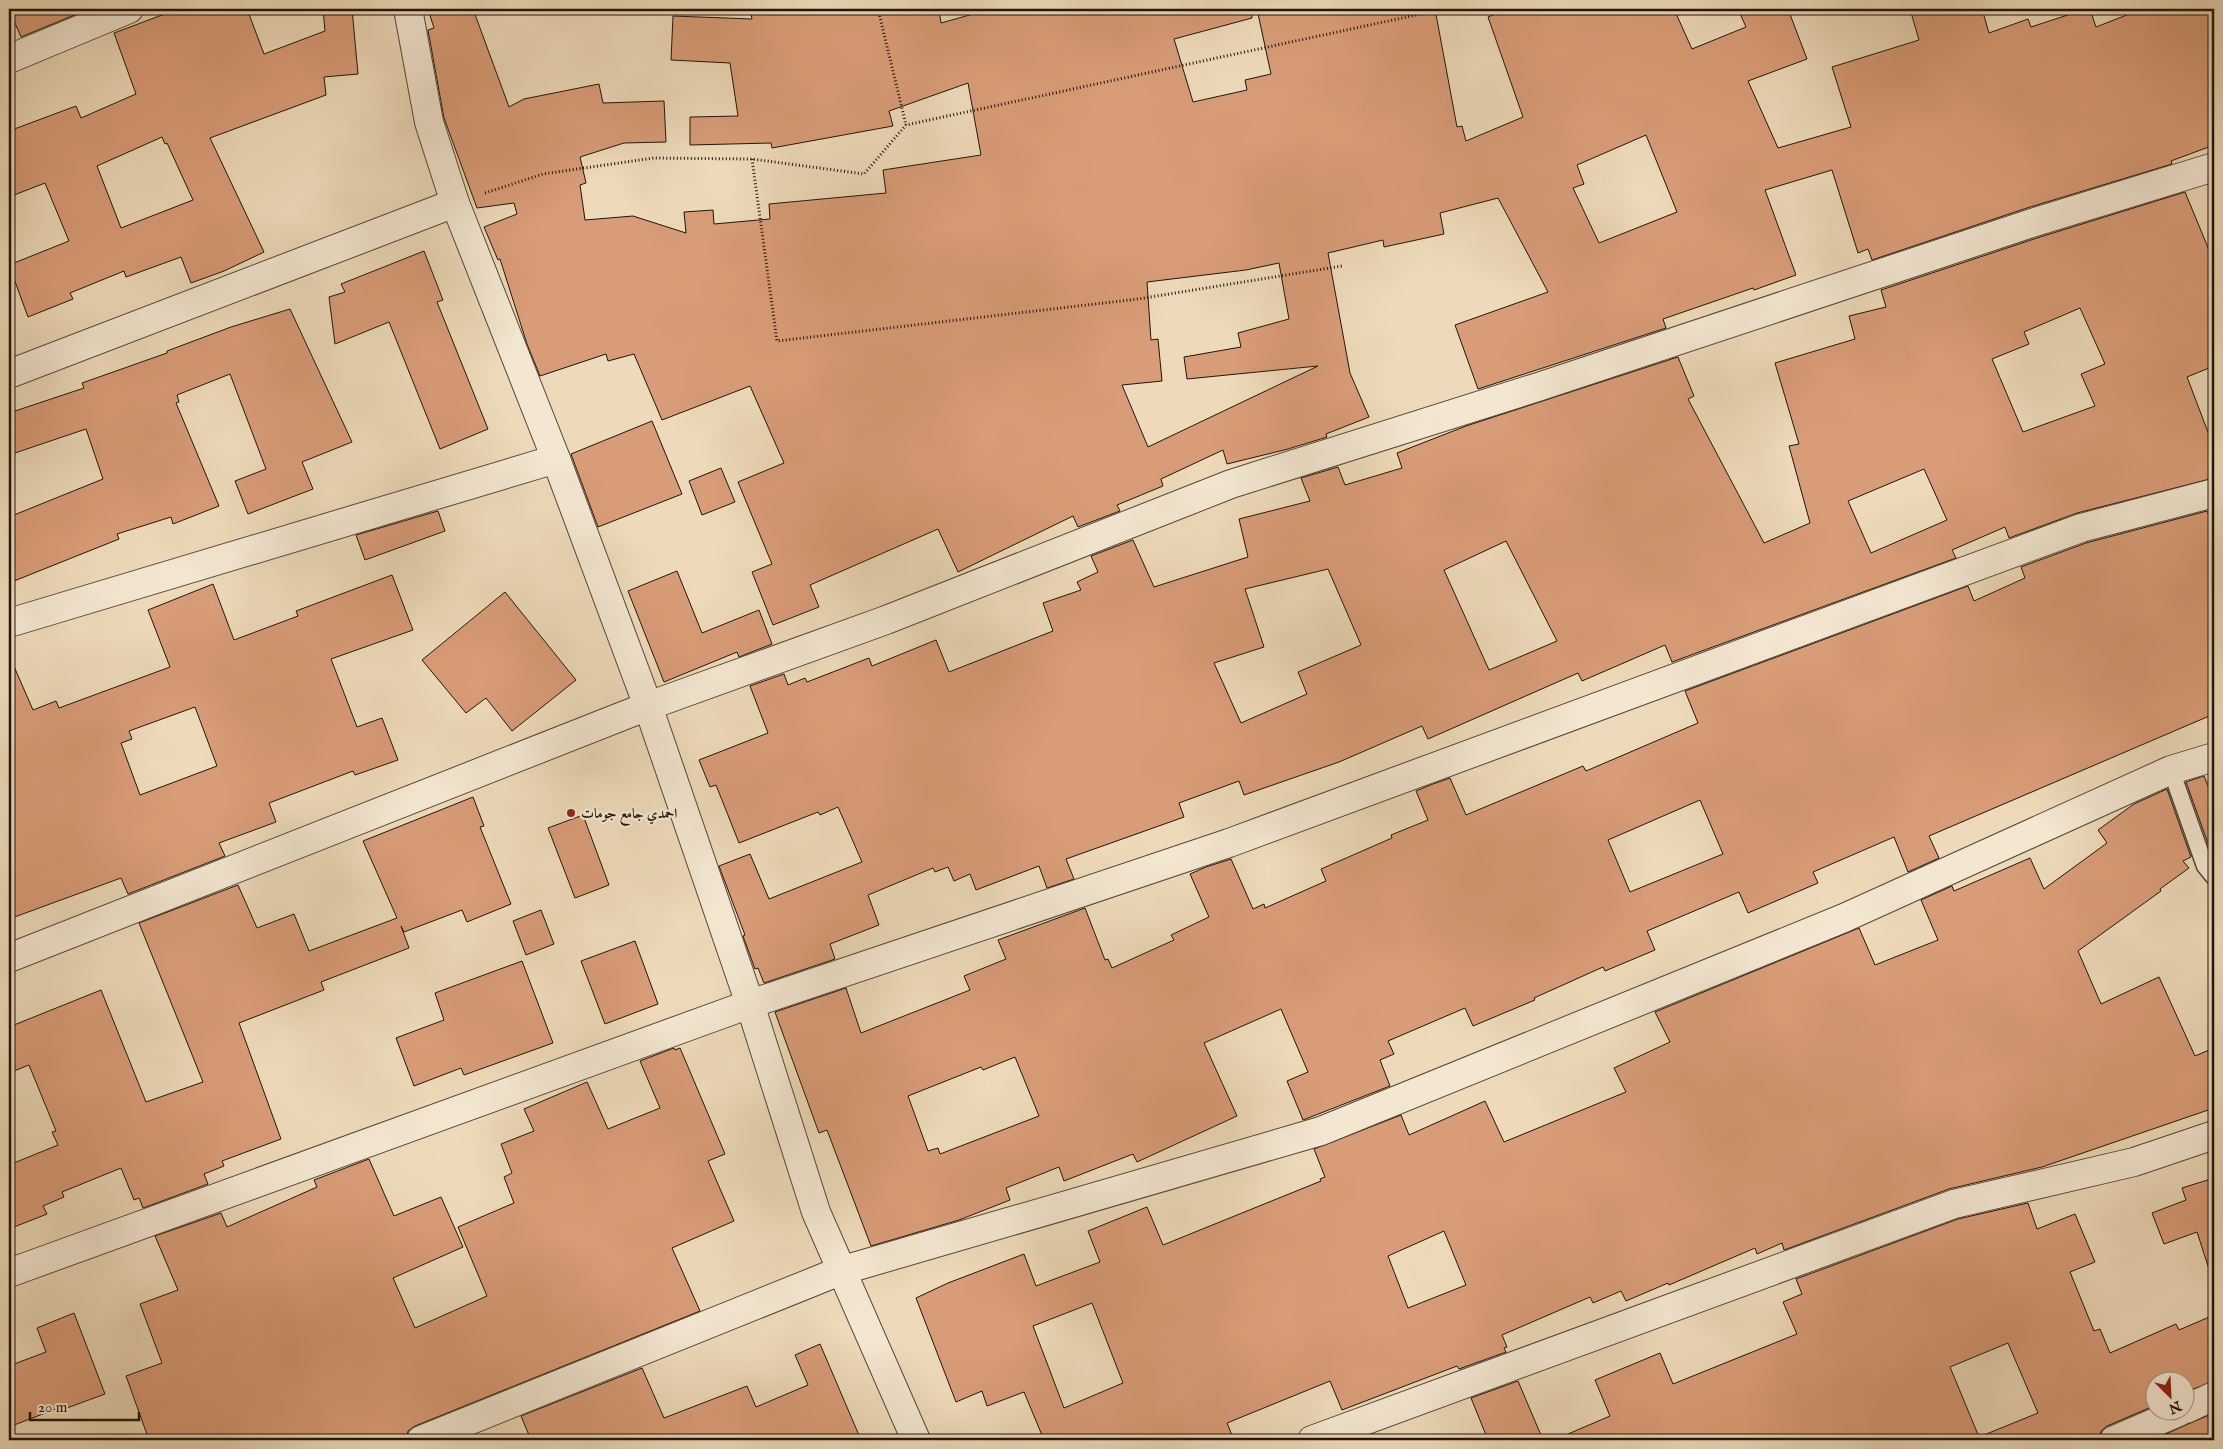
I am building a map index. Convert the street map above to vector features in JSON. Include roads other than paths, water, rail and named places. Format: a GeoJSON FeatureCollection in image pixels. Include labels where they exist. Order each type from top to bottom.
{"type":"FeatureCollection","features":[{"type":"Feature","properties":{"kind":"street"},"geometry":{"type":"LineString","coordinates":[[9,59],[129,9]]}},
{"type":"Feature","properties":{"kind":"street"},"geometry":{"type":"LineString","coordinates":[[408,9],[428,122],[455,203],[556,459],[648,706],[750,1004],[816,1212],[840,1271],[916,1440]]}},
{"type":"Feature","properties":{"kind":"street"},"geometry":{"type":"LineString","coordinates":[[9,958],[648,706],[886,620],[1231,484],[1538,387],[2032,223],[2214,167]]}},
{"type":"Feature","properties":{"kind":"street"},"geometry":{"type":"LineString","coordinates":[[10,369],[455,203]]}},
{"type":"Feature","properties":{"kind":"street"},"geometry":{"type":"LineString","coordinates":[[9,623],[556,459]]}},
{"type":"Feature","properties":{"kind":"street"},"geometry":{"type":"LineString","coordinates":[[9,1274],[750,1004],[1229,843],[2081,528],[2214,493]]}},
{"type":"Feature","properties":{"kind":"street"},"geometry":{"type":"LineString","coordinates":[[421,1440],[840,1271],[1322,1132],[1844,918],[2171,770],[2214,757]]}},
{"type":"Feature","properties":{"kind":"street"},"geometry":{"type":"LineString","coordinates":[[1312,1440],[1954,1204],[2134,1162],[2214,1135]]}},
{"type":"Feature","properties":{"kind":"street"},"geometry":{"type":"LineString","coordinates":[[2196,1404],[2214,1396]]}},
{"type":"Feature","properties":{"kind":"street"},"geometry":{"type":"LineString","coordinates":[[2114,1440],[2156,1422]]}},
{"type":"Feature","properties":{"kind":"lane"},"geometry":{"type":"LineString","coordinates":[[2171,770],[2205,866],[2214,877]]}},
{"type":"Feature","properties":{"kind":"place","name":"احمدي جامع جومات"},"geometry":{"type":"Point","coordinates":[571,813]}}]}
